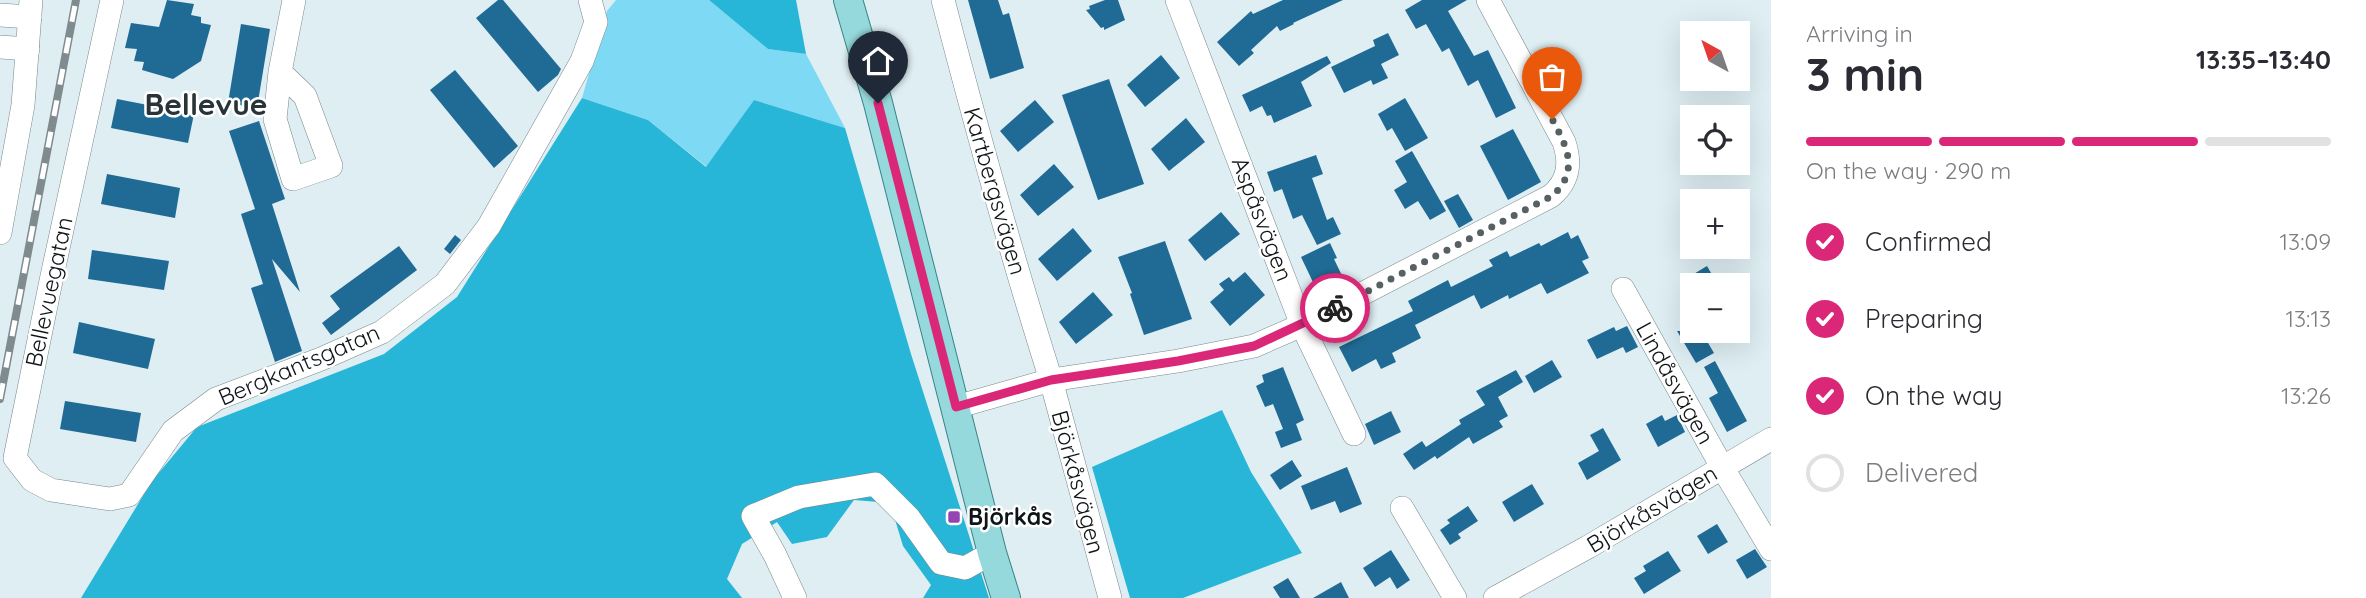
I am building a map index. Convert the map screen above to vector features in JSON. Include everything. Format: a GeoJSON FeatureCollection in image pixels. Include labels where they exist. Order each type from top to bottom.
{"type":"FeatureCollection","features":[{"type":"Feature","properties":{"kind":"main road"},"geometry":{"type":"LineString","coordinates":[[848,0],[881,116],[992,553],[1006,598]]}},
{"type":"Feature","properties":{"kind":"street","name":"Bellevuegatan"},"geometry":{"type":"LineString","coordinates":[[112,0],[49,286],[15,458],[32,480],[51,489],[110,499],[129,495]]}},
{"type":"Feature","properties":{"kind":"street"},"geometry":{"type":"LineString","coordinates":[[280,72],[294,0]]}},
{"type":"Feature","properties":{"kind":"street","name":"Kartbergsvägen"},"geometry":{"type":"LineString","coordinates":[[943,0],[1026,302],[1051,380]]}},
{"type":"Feature","properties":{"kind":"street"},"geometry":{"type":"LineString","coordinates":[[1051,380],[1166,363],[1254,346],[1302,325],[1552,196],[1561,187],[1569,156],[1488,0]]}},
{"type":"Feature","properties":{"kind":"street","name":"Aspåsvägen"},"geometry":{"type":"LineString","coordinates":[[1186,3],[1302,325],[1354,434]]}},
{"type":"Feature","properties":{"kind":"street"},"geometry":{"type":"LineString","coordinates":[[0,15],[31,8],[17,146],[0,233]]}},
{"type":"Feature","properties":{"kind":"street","name":"Bergkantsgatan"},"geometry":{"type":"LineString","coordinates":[[129,495],[173,431],[216,398],[321,359],[382,332],[445,285],[489,226],[582,61],[593,11]]}},
{"type":"Feature","properties":{"kind":"street"},"geometry":{"type":"LineString","coordinates":[[0,47],[28,49]]}},
{"type":"Feature","properties":{"kind":"street","name":"Lindåsvägen"},"geometry":{"type":"LineString","coordinates":[[1623,289],[1771,549]]}},
{"type":"Feature","properties":{"kind":"street","name":"Björkåsvägen"},"geometry":{"type":"LineString","coordinates":[[956,407],[1051,380],[1110,598]]}},
{"type":"Feature","properties":{"kind":"street","name":"Björkåsvägen"},"geometry":{"type":"LineString","coordinates":[[1495,598],[1588,547],[1771,439]]}},
{"type":"Feature","properties":{"kind":"street"},"geometry":{"type":"LineString","coordinates":[[795,598],[753,516],[799,497],[875,484],[909,517],[941,563],[965,568],[992,553]]}},
{"type":"Feature","properties":{"kind":"street"},"geometry":{"type":"LineString","coordinates":[[1402,508],[1455,598]]}},
{"type":"Feature","properties":{"kind":"shaded area"},"geometry":{"type":"Polygon","coordinates":[[[616,0],[709,0],[768,49],[806,54],[845,128],[754,100],[707,167],[648,120],[582,98],[607,11],[616,0]]]}},
{"type":"Feature","properties":{"kind":"shaded area"},"geometry":{"type":"Polygon","coordinates":[[[709,0],[796,0],[806,54],[768,49],[709,0]]]}},
{"type":"Feature","properties":{"kind":"shaded area"},"geometry":{"type":"Polygon","coordinates":[[[582,98],[648,120],[706,167],[754,100],[845,128],[911,354],[989,598],[923,598],[931,585],[903,546],[890,503],[854,500],[827,537],[792,544],[777,522],[742,544],[727,579],[742,598],[81,598],[152,481],[197,427],[384,354],[457,297],[582,98]]]}},
{"type":"Feature","properties":{"kind":"shaded area"},"geometry":{"type":"Polygon","coordinates":[[[1222,410],[1251,472],[1302,553],[1183,598],[1130,598],[1092,467],[1222,410]]]}},
{"type":"Feature","properties":{"kind":"building"},"geometry":{"type":"Polygon","coordinates":[[[167,0],[194,4],[191,15],[201,17],[201,23],[211,25],[201,61],[173,79],[142,70],[144,62],[134,61],[137,49],[125,48],[131,23],[159,27],[167,0]]]}},
{"type":"Feature","properties":{"kind":"building"},"geometry":{"type":"Polygon","coordinates":[[[498,0],[503,0],[561,69],[558,75],[538,92],[476,18],[498,0]]]}},
{"type":"Feature","properties":{"kind":"building"},"geometry":{"type":"Polygon","coordinates":[[[968,0],[998,0],[1003,15],[1009,13],[1024,68],[990,79],[968,0]]]}},
{"type":"Feature","properties":{"kind":"building"},"geometry":{"type":"Polygon","coordinates":[[[1105,0],[1118,0],[1125,20],[1104,30],[1086,10],[1090,9],[1089,6],[1105,0]]]}},
{"type":"Feature","properties":{"kind":"building"},"geometry":{"type":"Polygon","coordinates":[[[1283,0],[1343,0],[1280,31],[1277,26],[1251,50],[1254,53],[1239,66],[1217,42],[1251,11],[1253,14],[1283,0]]]}},
{"type":"Feature","properties":{"kind":"building"},"geometry":{"type":"Polygon","coordinates":[[[1422,0],[1467,0],[1448,11],[1474,56],[1488,50],[1516,108],[1496,118],[1478,80],[1468,86],[1449,48],[1442,52],[1426,24],[1416,29],[1405,10],[1422,0]]]}},
{"type":"Feature","properties":{"kind":"building"},"geometry":{"type":"Polygon","coordinates":[[[241,24],[270,29],[257,108],[228,103],[241,24]]]}},
{"type":"Feature","properties":{"kind":"building"},"geometry":{"type":"Polygon","coordinates":[[[1388,33],[1399,55],[1381,64],[1388,78],[1373,85],[1371,80],[1344,93],[1331,67],[1375,46],[1373,40],[1388,33]]]}},
{"type":"Feature","properties":{"kind":"building"},"geometry":{"type":"Polygon","coordinates":[[[1161,55],[1180,78],[1145,107],[1127,85],[1161,55]]]}},
{"type":"Feature","properties":{"kind":"building"},"geometry":{"type":"Polygon","coordinates":[[[1327,56],[1331,63],[1301,82],[1312,106],[1274,123],[1271,115],[1267,116],[1262,106],[1250,112],[1242,95],[1327,56]]]}},
{"type":"Feature","properties":{"kind":"building"},"geometry":{"type":"Polygon","coordinates":[[[455,70],[518,146],[494,168],[430,90],[455,70]]]}},
{"type":"Feature","properties":{"kind":"building"},"geometry":{"type":"Polygon","coordinates":[[[1109,79],[1144,184],[1098,200],[1062,95],[1109,79]]]}},
{"type":"Feature","properties":{"kind":"building"},"geometry":{"type":"Polygon","coordinates":[[[1405,98],[1428,138],[1405,151],[1392,128],[1387,131],[1378,114],[1405,98]]]}},
{"type":"Feature","properties":{"kind":"building"},"geometry":{"type":"Polygon","coordinates":[[[117,99],[194,114],[188,143],[111,128],[117,99]]]}},
{"type":"Feature","properties":{"kind":"building"},"geometry":{"type":"Polygon","coordinates":[[[1035,100],[1054,122],[1018,152],[1000,131],[1035,100]]]}},
{"type":"Feature","properties":{"kind":"building"},"geometry":{"type":"Polygon","coordinates":[[[1186,118],[1205,142],[1169,171],[1151,149],[1186,118]]]}},
{"type":"Feature","properties":{"kind":"building"},"geometry":{"type":"Polygon","coordinates":[[[259,121],[285,199],[272,204],[300,292],[272,259],[302,351],[275,362],[251,288],[263,284],[241,214],[255,209],[229,131],[259,121]]]}},
{"type":"Feature","properties":{"kind":"building"},"geometry":{"type":"Polygon","coordinates":[[[1513,129],[1541,182],[1508,200],[1480,146],[1513,129]]]}},
{"type":"Feature","properties":{"kind":"building"},"geometry":{"type":"Polygon","coordinates":[[[1412,151],[1446,211],[1430,220],[1418,201],[1405,209],[1394,190],[1407,182],[1395,161],[1412,151]]]}},
{"type":"Feature","properties":{"kind":"building"},"geometry":{"type":"Polygon","coordinates":[[[1316,155],[1323,174],[1312,178],[1327,220],[1333,217],[1341,234],[1317,245],[1302,215],[1293,219],[1282,189],[1274,192],[1267,172],[1316,155]]]}},
{"type":"Feature","properties":{"kind":"building"},"geometry":{"type":"Polygon","coordinates":[[[1054,164],[1074,187],[1038,216],[1020,195],[1054,164]]]}},
{"type":"Feature","properties":{"kind":"building"},"geometry":{"type":"Polygon","coordinates":[[[107,174],[180,188],[175,218],[101,204],[107,174]]]}},
{"type":"Feature","properties":{"kind":"building"},"geometry":{"type":"Polygon","coordinates":[[[1458,194],[1473,220],[1459,228],[1444,201],[1458,194]]]}},
{"type":"Feature","properties":{"kind":"building"},"geometry":{"type":"Polygon","coordinates":[[[1221,212],[1240,234],[1205,261],[1188,240],[1221,212]]]}},
{"type":"Feature","properties":{"kind":"building"},"geometry":{"type":"Polygon","coordinates":[[[1073,228],[1092,251],[1057,281],[1038,259],[1073,228]]]}},
{"type":"Feature","properties":{"kind":"building"},"geometry":{"type":"Polygon","coordinates":[[[1568,232],[1571,239],[1578,235],[1589,258],[1582,261],[1589,273],[1547,294],[1541,283],[1509,299],[1508,295],[1481,309],[1474,295],[1415,325],[1421,338],[1392,353],[1396,362],[1381,369],[1376,359],[1352,372],[1339,347],[1413,311],[1408,301],[1448,280],[1451,287],[1493,266],[1489,260],[1507,251],[1510,257],[1539,243],[1541,246],[1568,232]]]}},
{"type":"Feature","properties":{"kind":"building"},"geometry":{"type":"Polygon","coordinates":[[[455,235],[461,240],[450,254],[444,249],[455,235]]]}},
{"type":"Feature","properties":{"kind":"building"},"geometry":{"type":"Polygon","coordinates":[[[1165,241],[1192,319],[1144,335],[1118,257],[1165,241]]]}},
{"type":"Feature","properties":{"kind":"building"},"geometry":{"type":"Polygon","coordinates":[[[1330,243],[1337,258],[1334,259],[1347,286],[1321,299],[1301,257],[1330,243]]]}},
{"type":"Feature","properties":{"kind":"building"},"geometry":{"type":"Polygon","coordinates":[[[399,246],[417,270],[331,335],[322,323],[340,309],[330,296],[399,246]]]}},
{"type":"Feature","properties":{"kind":"building"},"geometry":{"type":"Polygon","coordinates":[[[92,250],[169,261],[164,290],[88,279],[92,250]]]}},
{"type":"Feature","properties":{"kind":"building"},"geometry":{"type":"Polygon","coordinates":[[[1707,266],[1711,273],[1695,273],[1707,266]]]}},
{"type":"Feature","properties":{"kind":"building"},"geometry":{"type":"Polygon","coordinates":[[[1245,272],[1265,295],[1230,326],[1210,302],[1224,290],[1219,284],[1229,277],[1233,282],[1245,272]]]}},
{"type":"Feature","properties":{"kind":"building"},"geometry":{"type":"Polygon","coordinates":[[[1093,292],[1113,315],[1076,344],[1059,322],[1093,292]]]}},
{"type":"Feature","properties":{"kind":"building"},"geometry":{"type":"Polygon","coordinates":[[[79,322],[155,339],[148,369],[73,353],[79,322]]]}},
{"type":"Feature","properties":{"kind":"building"},"geometry":{"type":"Polygon","coordinates":[[[1627,326],[1638,347],[1626,353],[1623,347],[1597,359],[1587,340],[1614,327],[1616,331],[1627,326]]]}},
{"type":"Feature","properties":{"kind":"building"},"geometry":{"type":"Polygon","coordinates":[[[1684,343],[1708,343],[1714,353],[1696,363],[1684,343]]]}},
{"type":"Feature","properties":{"kind":"building"},"geometry":{"type":"Polygon","coordinates":[[[1552,360],[1562,377],[1534,393],[1525,376],[1552,360]]]}},
{"type":"Feature","properties":{"kind":"building"},"geometry":{"type":"Polygon","coordinates":[[[1715,361],[1747,421],[1727,432],[1709,398],[1718,393],[1704,367],[1715,361]]]}},
{"type":"Feature","properties":{"kind":"building"},"geometry":{"type":"Polygon","coordinates":[[[1283,367],[1304,420],[1296,424],[1302,440],[1281,448],[1275,432],[1283,429],[1273,404],[1265,407],[1256,386],[1264,382],[1262,375],[1283,367]]]}},
{"type":"Feature","properties":{"kind":"building"},"geometry":{"type":"Polygon","coordinates":[[[1516,370],[1523,382],[1498,397],[1508,416],[1499,421],[1503,427],[1473,444],[1469,437],[1437,459],[1435,456],[1414,470],[1403,454],[1422,441],[1426,447],[1461,424],[1459,420],[1485,405],[1476,391],[1516,370]]]}},
{"type":"Feature","properties":{"kind":"building"},"geometry":{"type":"Polygon","coordinates":[[[65,401],[141,413],[136,442],[60,429],[65,401]]]}},
{"type":"Feature","properties":{"kind":"building"},"geometry":{"type":"Polygon","coordinates":[[[1391,411],[1401,432],[1374,445],[1365,424],[1391,411]]]}},
{"type":"Feature","properties":{"kind":"building"},"geometry":{"type":"Polygon","coordinates":[[[1662,415],[1665,421],[1677,415],[1685,432],[1658,447],[1646,424],[1662,415]]]}},
{"type":"Feature","properties":{"kind":"building"},"geometry":{"type":"Polygon","coordinates":[[[1603,428],[1621,460],[1587,480],[1578,463],[1599,451],[1590,435],[1603,428]]]}},
{"type":"Feature","properties":{"kind":"building"},"geometry":{"type":"Polygon","coordinates":[[[1292,460],[1302,476],[1280,490],[1270,475],[1292,460]]]}},
{"type":"Feature","properties":{"kind":"building"},"geometry":{"type":"Polygon","coordinates":[[[1347,467],[1362,504],[1340,513],[1335,501],[1311,510],[1301,486],[1347,467]]]}},
{"type":"Feature","properties":{"kind":"building"},"geometry":{"type":"Polygon","coordinates":[[[1532,484],[1544,504],[1514,522],[1502,502],[1532,484]]]}},
{"type":"Feature","properties":{"kind":"building"},"geometry":{"type":"Polygon","coordinates":[[[1468,506],[1478,521],[1458,534],[1461,538],[1450,545],[1440,530],[1450,523],[1447,520],[1468,506]]]}},
{"type":"Feature","properties":{"kind":"building"},"geometry":{"type":"Polygon","coordinates":[[[1717,524],[1728,542],[1708,554],[1697,536],[1717,524]]]}},
{"type":"Feature","properties":{"kind":"building"},"geometry":{"type":"Polygon","coordinates":[[[1755,549],[1767,567],[1747,579],[1736,560],[1755,549]]]}},
{"type":"Feature","properties":{"kind":"building"},"geometry":{"type":"Polygon","coordinates":[[[1391,550],[1410,580],[1397,589],[1390,577],[1375,587],[1363,568],[1391,550]]]}},
{"type":"Feature","properties":{"kind":"building"},"geometry":{"type":"Polygon","coordinates":[[[1668,551],[1681,571],[1644,594],[1634,578],[1646,571],[1643,566],[1668,551]]]}},
{"type":"Feature","properties":{"kind":"building"},"geometry":{"type":"Polygon","coordinates":[[[1288,578],[1300,598],[1280,598],[1273,587],[1288,578]]]}},
{"type":"Feature","properties":{"kind":"building"},"geometry":{"type":"Polygon","coordinates":[[[1341,582],[1349,598],[1313,598],[1341,582]]]}},
{"type":"Feature","properties":{"kind":"railway"},"geometry":{"type":"LineString","coordinates":[[0,399],[76,0]]}},
{"type":"Feature","properties":{"kind":"way so far"},"geometry":{"type":"LineString","coordinates":[[1335,308],[1552,196],[1565,178],[1569,156],[1552,119]]}},
{"type":"Feature","properties":{"kind":"place","name":"Björkås"},"geometry":{"type":"Point","coordinates":[954,517]}},
{"type":"Feature","properties":{"kind":"district","name":"Bellevue"},"geometry":{"type":"Point","coordinates":[206,105]}},
{"type":"Feature","properties":{"kind":"route"},"geometry":{"type":"LineString","coordinates":[[878,103],[956,407],[1051,380],[1178,361],[1254,346],[1335,308]]}}]}
